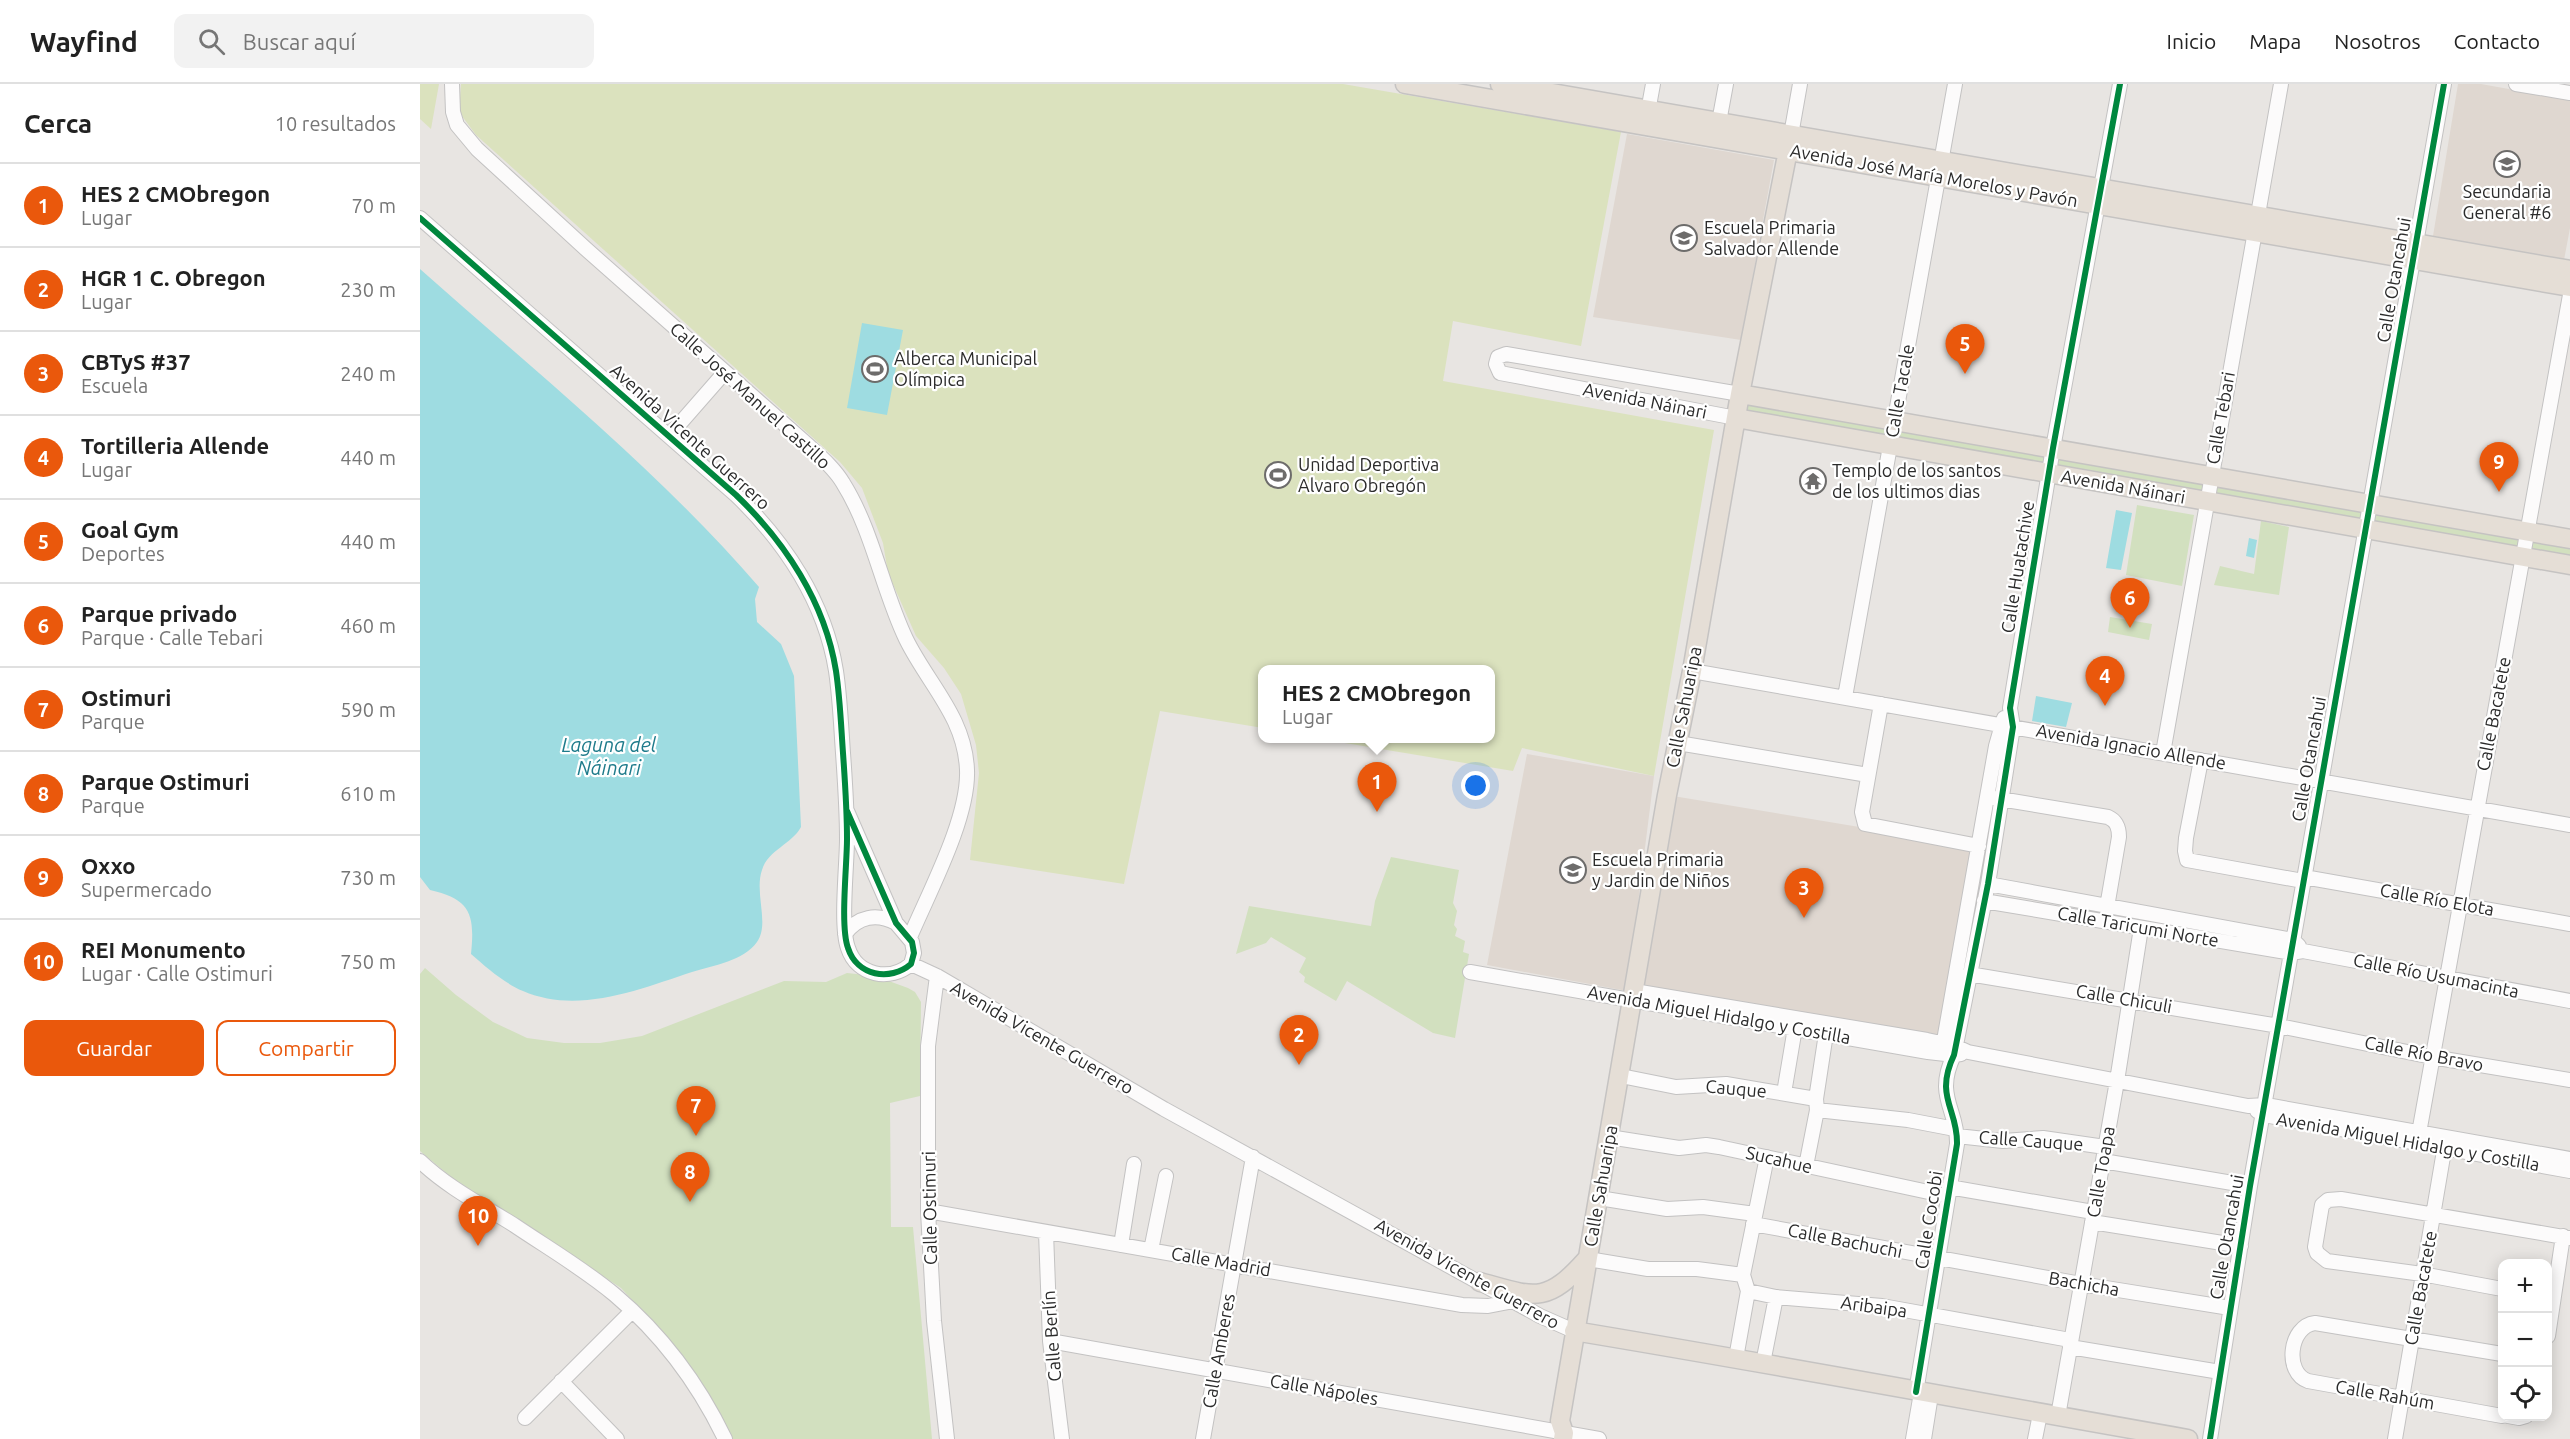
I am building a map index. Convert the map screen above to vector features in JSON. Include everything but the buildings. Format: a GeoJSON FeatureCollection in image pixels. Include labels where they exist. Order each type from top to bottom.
{"type":"FeatureCollection","features":[{"type":"Feature","properties":{"kind":"main road","name":"Avenida José María Morelos y Pavón"},"geometry":{"type":"LineString","coordinates":[[1405,84],[1577,91],[1647,118],[1719,123],[1789,143]]}},
{"type":"Feature","properties":{"kind":"main road","name":"Avenida José María Morelos y Pavón"},"geometry":{"type":"LineString","coordinates":[[1503,88],[1647,118],[2414,251],[2570,270]]}},
{"type":"Feature","properties":{"kind":"main road","name":"Calle Sahuaripa"},"geometry":{"type":"LineString","coordinates":[[1558,1433],[1574,1331],[1621,1076],[1667,795],[1692,670],[1740,394],[1789,143]]}},
{"type":"Feature","properties":{"kind":"main road","name":"Avenida José María Morelos y Pavón"},"geometry":{"type":"LineString","coordinates":[[2414,251],[2570,287]]}},
{"type":"Feature","properties":{"kind":"main road","name":"Avenida Náinari"},"geometry":{"type":"LineString","coordinates":[[1740,394],[2570,539]]}},
{"type":"Feature","properties":{"kind":"main road","name":"Avenida Náinari"},"geometry":{"type":"LineString","coordinates":[[1736,418],[2570,565]]}},
{"type":"Feature","properties":{"kind":"main road"},"geometry":{"type":"LineString","coordinates":[[1480,1282],[1527,1293],[1548,1292],[1563,1284],[1588,1259]]}},
{"type":"Feature","properties":{"kind":"main road","name":"Avenida Vicente Guerrero"},"geometry":{"type":"LineString","coordinates":[[1574,1331],[2188,1439]]}},
{"type":"Feature","properties":{"kind":"street","name":"Calle José Manuel Castillo"},"geometry":{"type":"LineString","coordinates":[[452,84],[453,112],[458,125],[477,149],[809,446],[843,481],[862,520],[906,639],[944,698],[961,733],[967,770],[962,808],[954,834],[910,937]]}},
{"type":"Feature","properties":{"kind":"street"},"geometry":{"type":"LineString","coordinates":[[1647,118],[1653,84]]}},
{"type":"Feature","properties":{"kind":"street"},"geometry":{"type":"LineString","coordinates":[[1719,123],[1726,84]]}},
{"type":"Feature","properties":{"kind":"street","name":"Calle Sahuaripa"},"geometry":{"type":"LineString","coordinates":[[1789,143],[1800,84]]}},
{"type":"Feature","properties":{"kind":"street","name":"Calle Tacale"},"geometry":{"type":"LineString","coordinates":[[1845,697],[1955,84]]}},
{"type":"Feature","properties":{"kind":"street","name":"Calle Huatachive"},"geometry":{"type":"LineString","coordinates":[[1948,1053],[1969,974],[1988,884],[1995,798],[2048,474],[2120,84]]}},
{"type":"Feature","properties":{"kind":"street","name":"Calle Tebari"},"geometry":{"type":"LineString","coordinates":[[2163,753],[2210,477],[2282,84]]}},
{"type":"Feature","properties":{"kind":"street","name":"Calle Otancahui"},"geometry":{"type":"LineString","coordinates":[[2210,1439],[2250,1186],[2279,1026],[2296,948],[2304,879],[2320,781],[2444,84]]}},
{"type":"Feature","properties":{"kind":"street"},"geometry":{"type":"LineString","coordinates":[[2516,84],[2570,93]]}},
{"type":"Feature","properties":{"kind":"street","name":"Avenida Vicente Guerrero"},"geometry":{"type":"LineString","coordinates":[[420,218],[758,516],[775,536],[809,591],[826,634],[835,668],[847,811],[845,934],[851,956],[868,971],[891,974],[911,964],[937,976],[1164,1109],[1514,1301],[1574,1331]]}},
{"type":"Feature","properties":{"kind":"street","name":"Calle Bacatete"},"geometry":{"type":"LineString","coordinates":[[2419,1133],[2570,295]]}},
{"type":"Feature","properties":{"kind":"street","name":"Avenida Náinari"},"geometry":{"type":"LineString","coordinates":[[1736,418],[1500,373],[1496,364],[1498,357],[1506,354],[1740,394]]}},
{"type":"Feature","properties":{"kind":"street"},"geometry":{"type":"LineString","coordinates":[[669,436],[725,372]]}},
{"type":"Feature","properties":{"kind":"street","name":"Avenida Ignacio Allende"},"geometry":{"type":"LineString","coordinates":[[1692,670],[2570,825]]}},
{"type":"Feature","properties":{"kind":"street"},"geometry":{"type":"LineString","coordinates":[[1881,704],[1862,812],[1865,824],[1979,846]]}},
{"type":"Feature","properties":{"kind":"street"},"geometry":{"type":"LineString","coordinates":[[1678,743],[1868,775]]}},
{"type":"Feature","properties":{"kind":"street","name":"Calle Río Elota"},"geometry":{"type":"LineString","coordinates":[[2201,760],[2186,838],[2187,860],[2570,924]]}},
{"type":"Feature","properties":{"kind":"street"},"geometry":{"type":"LineString","coordinates":[[1995,798],[2108,818],[2114,821],[2118,827],[2119,837],[2107,907]]}},
{"type":"Feature","properties":{"kind":"street","name":"Calle Huatachive"},"geometry":{"type":"LineString","coordinates":[[1948,1053],[1979,846],[1995,798]]}},
{"type":"Feature","properties":{"kind":"street","name":"Avenida Vicente Guerrero"},"geometry":{"type":"LineString","coordinates":[[847,811],[896,923],[910,937]]}},
{"type":"Feature","properties":{"kind":"street","name":"Calle Taricumi Norte"},"geometry":{"type":"LineString","coordinates":[[1988,884],[2296,948]]}},
{"type":"Feature","properties":{"kind":"street","name":"Calle Taricumi Norte"},"geometry":{"type":"LineString","coordinates":[[1984,901],[2141,928],[2296,948]]}},
{"type":"Feature","properties":{"kind":"street"},"geometry":{"type":"LineString","coordinates":[[845,934],[855,923],[868,917],[883,917],[896,923]]}},
{"type":"Feature","properties":{"kind":"street","name":"Calle Toapa"},"geometry":{"type":"LineString","coordinates":[[2035,1439],[2049,1415],[2070,1344],[2117,1081],[2141,928]]}},
{"type":"Feature","properties":{"kind":"street"},"geometry":{"type":"LineString","coordinates":[[910,937],[914,953],[911,964]]}},
{"type":"Feature","properties":{"kind":"street","name":"Calle Río Usumacinta"},"geometry":{"type":"LineString","coordinates":[[2296,948],[2446,979],[2570,1001]]}},
{"type":"Feature","properties":{"kind":"street","name":"Avenida Miguel Hidalgo y Costilla"},"geometry":{"type":"LineString","coordinates":[[1470,972],[1827,1028],[1948,1053],[1968,1052],[2445,1143],[2570,1171]]}},
{"type":"Feature","properties":{"kind":"street","name":"Calle Chiculi"},"geometry":{"type":"LineString","coordinates":[[1969,974],[2279,1026]]}},
{"type":"Feature","properties":{"kind":"street","name":"Calle Ostimuri"},"geometry":{"type":"LineString","coordinates":[[937,976],[928,1046],[928,1211],[934,1321],[947,1439]]}},
{"type":"Feature","properties":{"kind":"street"},"geometry":{"type":"LineString","coordinates":[[1784,1094],[1795,1023]]}},
{"type":"Feature","properties":{"kind":"street","name":"Calle Río Bravo"},"geometry":{"type":"LineString","coordinates":[[2279,1026],[2432,1057],[2570,1080]]}},
{"type":"Feature","properties":{"kind":"street"},"geometry":{"type":"LineString","coordinates":[[1806,1166],[1827,1028]]}},
{"type":"Feature","properties":{"kind":"street","name":"Calle Cocobi"},"geometry":{"type":"LineString","coordinates":[[1923,1393],[1928,1315],[1956,1132],[1945,1096],[1948,1053]]}},
{"type":"Feature","properties":{"kind":"street","name":"Cauque"},"geometry":{"type":"LineString","coordinates":[[1621,1076],[1676,1087],[1726,1084],[1784,1094],[1816,1104]]}},
{"type":"Feature","properties":{"kind":"street","name":"Calle Cauque"},"geometry":{"type":"LineString","coordinates":[[1816,1104],[1908,1120],[2004,1141],[2043,1138],[2104,1154]]}},
{"type":"Feature","properties":{"kind":"street","name":"Avenida Miguel Hidalgo y Costilla"},"geometry":{"type":"LineString","coordinates":[[2265,1110],[2419,1133],[2445,1143],[2570,1159]]}},
{"type":"Feature","properties":{"kind":"street","name":"Sucahue"},"geometry":{"type":"LineString","coordinates":[[1609,1137],[1679,1148],[1719,1146],[1806,1166],[2241,1246]]}},
{"type":"Feature","properties":{"kind":"street","name":"Calle Bacatete"},"geometry":{"type":"LineString","coordinates":[[2395,1439],[2445,1143]]}},
{"type":"Feature","properties":{"kind":"street"},"geometry":{"type":"LineString","coordinates":[[2104,1154],[2250,1186]]}},
{"type":"Feature","properties":{"kind":"street","name":"Calle Amberes"},"geometry":{"type":"LineString","coordinates":[[1203,1439],[1253,1157]]}},
{"type":"Feature","properties":{"kind":"street"},"geometry":{"type":"LineString","coordinates":[[1736,1358],[1748,1291],[1743,1275],[1767,1157]]}},
{"type":"Feature","properties":{"kind":"street"},"geometry":{"type":"LineString","coordinates":[[420,1161],[447,1182],[580,1268],[632,1311],[695,1384],[725,1439]]}},
{"type":"Feature","properties":{"kind":"street"},"geometry":{"type":"LineString","coordinates":[[1121,1245],[1134,1164]]}},
{"type":"Feature","properties":{"kind":"street"},"geometry":{"type":"LineString","coordinates":[[1152,1250],[1166,1176]]}},
{"type":"Feature","properties":{"kind":"street","name":"Calle Bachuchi"},"geometry":{"type":"LineString","coordinates":[[1599,1198],[1667,1209],[1703,1207],[1938,1258]]}},
{"type":"Feature","properties":{"kind":"street"},"geometry":{"type":"LineString","coordinates":[[2498,1288],[2422,1274],[2327,1261],[2315,1247],[2323,1202],[2333,1199],[2566,1237],[2552,1294]]}},
{"type":"Feature","properties":{"kind":"street","name":"Calle Madrid"},"geometry":{"type":"LineString","coordinates":[[928,1211],[1461,1305],[1488,1306],[1514,1301]]}},
{"type":"Feature","properties":{"kind":"street","name":"Calle Berlín"},"geometry":{"type":"LineString","coordinates":[[1046,1232],[1050,1341],[1062,1439]]}},
{"type":"Feature","properties":{"kind":"street","name":"Bachicha"},"geometry":{"type":"LineString","coordinates":[[1938,1258],[2230,1308]]}},
{"type":"Feature","properties":{"kind":"street"},"geometry":{"type":"LineString","coordinates":[[1588,1259],[1648,1269],[1688,1268],[1743,1275]]}},
{"type":"Feature","properties":{"kind":"street","name":"Aribaipa"},"geometry":{"type":"LineString","coordinates":[[1748,1291],[1776,1297],[1862,1304],[1928,1315],[2220,1372]]}},
{"type":"Feature","properties":{"kind":"street"},"geometry":{"type":"LineString","coordinates":[[1763,1363],[1776,1297]]}},
{"type":"Feature","properties":{"kind":"street"},"geometry":{"type":"LineString","coordinates":[[525,1418],[632,1311]]}},
{"type":"Feature","properties":{"kind":"street","name":"Calle Rahúm"},"geometry":{"type":"LineString","coordinates":[[2412,1338],[2311,1323],[2299,1330],[2294,1349],[2293,1368],[2303,1380],[2498,1415]]}},
{"type":"Feature","properties":{"kind":"street"},"geometry":{"type":"LineString","coordinates":[[2412,1338],[2498,1353]]}},
{"type":"Feature","properties":{"kind":"street","name":"Calle Nápoles"},"geometry":{"type":"LineString","coordinates":[[1050,1341],[1599,1439]]}},
{"type":"Feature","properties":{"kind":"street"},"geometry":{"type":"LineString","coordinates":[[561,1381],[617,1439]]}},
{"type":"Feature","properties":{"kind":"street"},"geometry":{"type":"LineString","coordinates":[[1913,1439],[1923,1393]]}},
{"type":"Feature","properties":{"kind":"street"},"geometry":{"type":"LineString","coordinates":[[1923,1393],[1924,1439]]}},
{"type":"Feature","properties":{"kind":"shaded area","name":"Secundaria General #6"},"geometry":{"type":"Polygon","coordinates":[[[2458,84],[2481,84],[2570,100],[2570,228],[2564,260],[2433,236],[2458,84]]]}},
{"type":"Feature","properties":{"kind":"shaded area","name":"Escuela Primaria Salvador Allende"},"geometry":{"type":"Polygon","coordinates":[[[1627,134],[1774,160],[1741,340],[1593,317],[1627,134]]]}},
{"type":"Feature","properties":{"kind":"shaded area","name":"Escuela Primaria y Jardin de Niños"},"geometry":{"type":"Polygon","coordinates":[[[1527,754],[1654,776],[1627,991],[1487,965],[1527,754]]]}},
{"type":"Feature","properties":{"kind":"shaded area"},"geometry":{"type":"Polygon","coordinates":[[[1667,795],[1974,846],[1952,1048],[1634,999],[1667,795]]]}},
{"type":"Feature","properties":{"kind":"green space"},"geometry":{"type":"Polygon","coordinates":[[[420,84],[439,84],[431,129],[420,119],[420,84]]]}},
{"type":"Feature","properties":{"kind":"green space","name":"Unidad Deportiva Alvaro Obregón"},"geometry":{"type":"Polygon","coordinates":[[[461,84],[1343,84],[1621,132],[1581,346],[1453,321],[1443,381],[1714,430],[1654,776],[1522,748],[1513,771],[1345,743],[1495,743],[1495,665],[1258,665],[1258,727],[1160,711],[1124,884],[970,860],[979,773],[976,745],[961,694],[944,668],[916,636],[888,573],[883,543],[862,488],[840,462],[476,135],[459,112],[461,84]]]}},
{"type":"Feature","properties":{"kind":"green space"},"geometry":{"type":"Polygon","coordinates":[[[1747,401],[1878,422],[1888,430],[1886,438],[1749,417],[1741,405],[1747,401]]]}},
{"type":"Feature","properties":{"kind":"green space"},"geometry":{"type":"Polygon","coordinates":[[[1904,429],[2039,452],[2045,458],[2043,466],[1897,438],[1898,433],[1904,429]]]}},
{"type":"Feature","properties":{"kind":"green space"},"geometry":{"type":"Polygon","coordinates":[[[2062,457],[2196,480],[2203,486],[2201,494],[2057,470],[2056,461],[2062,457]]]}},
{"type":"Feature","properties":{"kind":"green space"},"geometry":{"type":"Polygon","coordinates":[[[2221,484],[2355,507],[2362,513],[2360,521],[2216,497],[2214,488],[2221,484]]]}},
{"type":"Feature","properties":{"kind":"green space"},"geometry":{"type":"Polygon","coordinates":[[[2137,505],[2194,515],[2182,586],[2126,575],[2137,505]]]}},
{"type":"Feature","properties":{"kind":"green space"},"geometry":{"type":"Polygon","coordinates":[[[2378,511],[2516,537],[2519,544],[2517,548],[2373,524],[2372,515],[2378,511]]]}},
{"type":"Feature","properties":{"kind":"green space"},"geometry":{"type":"Polygon","coordinates":[[[2261,521],[2289,527],[2279,595],[2214,585],[2220,566],[2254,574],[2261,521]]]}},
{"type":"Feature","properties":{"kind":"green space"},"geometry":{"type":"Polygon","coordinates":[[[2534,539],[2570,543],[2570,561],[2528,552],[2527,543],[2534,539]]]}},
{"type":"Feature","properties":{"kind":"green space"},"geometry":{"type":"Polygon","coordinates":[[[2110,617],[2152,624],[2149,640],[2108,632],[2110,617]]]}},
{"type":"Feature","properties":{"kind":"green space"},"geometry":{"type":"Polygon","coordinates":[[[1391,857],[1459,870],[1453,903],[1457,911],[1454,925],[1457,929],[1455,936],[1465,941],[1463,952],[1469,954],[1455,1038],[1433,1033],[1347,981],[1336,1001],[1304,982],[1305,977],[1299,972],[1306,958],[1271,937],[1266,943],[1236,954],[1249,906],[1371,926],[1375,901],[1391,857]]]}},
{"type":"Feature","properties":{"kind":"green space"},"geometry":{"type":"Polygon","coordinates":[[[425,968],[456,995],[493,1022],[527,1038],[564,1043],[600,1043],[642,1036],[784,981],[826,982],[847,973],[875,976],[915,992],[921,1002],[920,1096],[890,1103],[891,1227],[913,1227],[932,1439],[731,1439],[693,1371],[659,1329],[621,1288],[451,1177],[420,1151],[420,974],[425,968]]]}},
{"type":"Feature","properties":{"kind":"water","name":"Laguna del Náinari"},"geometry":{"type":"Polygon","coordinates":[[[420,269],[638,462],[680,502],[759,587],[755,599],[757,622],[781,644],[794,676],[801,827],[765,863],[760,879],[761,935],[751,948],[736,958],[651,986],[609,997],[565,1001],[544,998],[509,984],[471,954],[472,929],[467,911],[454,898],[430,890],[420,877],[420,269]]]}},
{"type":"Feature","properties":{"kind":"water","name":"Alberca Municipal Olímpica"},"geometry":{"type":"Polygon","coordinates":[[[862,323],[903,330],[887,415],[847,408],[862,323]]]}},
{"type":"Feature","properties":{"kind":"water"},"geometry":{"type":"Polygon","coordinates":[[[2116,510],[2132,513],[2121,570],[2106,568],[2116,510]]]}},
{"type":"Feature","properties":{"kind":"water"},"geometry":{"type":"Polygon","coordinates":[[[2249,538],[2257,540],[2254,558],[2246,556],[2249,538]]]}},
{"type":"Feature","properties":{"kind":"water"},"geometry":{"type":"Polygon","coordinates":[[[2036,696],[2072,703],[2066,727],[2032,721],[2036,696]]]}},
{"type":"Feature","properties":{"kind":"cycle path"},"geometry":{"type":"LineString","coordinates":[[1916,1392],[1957,1144],[1954,1121],[1946,1092],[1948,1069],[1954,1055],[1988,884],[2013,727],[2010,708],[2053,448],[2120,84]]}},
{"type":"Feature","properties":{"kind":"cycle path"},"geometry":{"type":"LineString","coordinates":[[2210,1439],[2250,1186],[2444,84]]}},
{"type":"Feature","properties":{"kind":"cycle path"},"geometry":{"type":"LineString","coordinates":[[420,218],[736,495],[771,533],[800,575],[823,621],[836,671],[847,817],[844,925],[848,948],[852,957],[866,970],[884,974],[894,973],[911,964],[914,953],[912,942],[896,923],[847,811]]}},
{"type":"Feature","properties":{"kind":"place","name":"Secundaria General #6"},"geometry":{"type":"Point","coordinates":[2507,164]}},
{"type":"Feature","properties":{"kind":"place","name":"Escuela Primaria Salvador Allende"},"geometry":{"type":"Point","coordinates":[1684,238]}},
{"type":"Feature","properties":{"kind":"place","name":"Alberca Municipal Olímpica"},"geometry":{"type":"Point","coordinates":[875,369]}},
{"type":"Feature","properties":{"kind":"place","name":"Goal Gym"},"geometry":{"type":"Point","coordinates":[1965,374]}},
{"type":"Feature","properties":{"kind":"place","name":"Unidad Deportiva Alvaro Obregón"},"geometry":{"type":"Point","coordinates":[1278,475]}},
{"type":"Feature","properties":{"kind":"place","name":"Templo de los santos de los ultimos dias"},"geometry":{"type":"Point","coordinates":[1813,481]}},
{"type":"Feature","properties":{"kind":"place","name":"Oxxo"},"geometry":{"type":"Point","coordinates":[2499,492]}},
{"type":"Feature","properties":{"kind":"place","name":"Parque privado"},"geometry":{"type":"Point","coordinates":[2130,628]}},
{"type":"Feature","properties":{"kind":"place","name":"Tortilleria Allende"},"geometry":{"type":"Point","coordinates":[2105,706]}},
{"type":"Feature","properties":{"kind":"place","name":"HES 2 CMObregon"},"geometry":{"type":"Point","coordinates":[1377,812]}},
{"type":"Feature","properties":{"kind":"place","name":"Escuela Primaria y Jardin de Niños"},"geometry":{"type":"Point","coordinates":[1573,870]}},
{"type":"Feature","properties":{"kind":"place","name":"CBTyS #37"},"geometry":{"type":"Point","coordinates":[1804,918]}},
{"type":"Feature","properties":{"kind":"place","name":"HGR 1 C. Obregon"},"geometry":{"type":"Point","coordinates":[1299,1065]}},
{"type":"Feature","properties":{"kind":"place","name":"Ostimuri"},"geometry":{"type":"Point","coordinates":[696,1136]}},
{"type":"Feature","properties":{"kind":"place","name":"Parque Ostimuri"},"geometry":{"type":"Point","coordinates":[690,1202]}},
{"type":"Feature","properties":{"kind":"place","name":"REI Monumento"},"geometry":{"type":"Point","coordinates":[478,1246]}}]}
